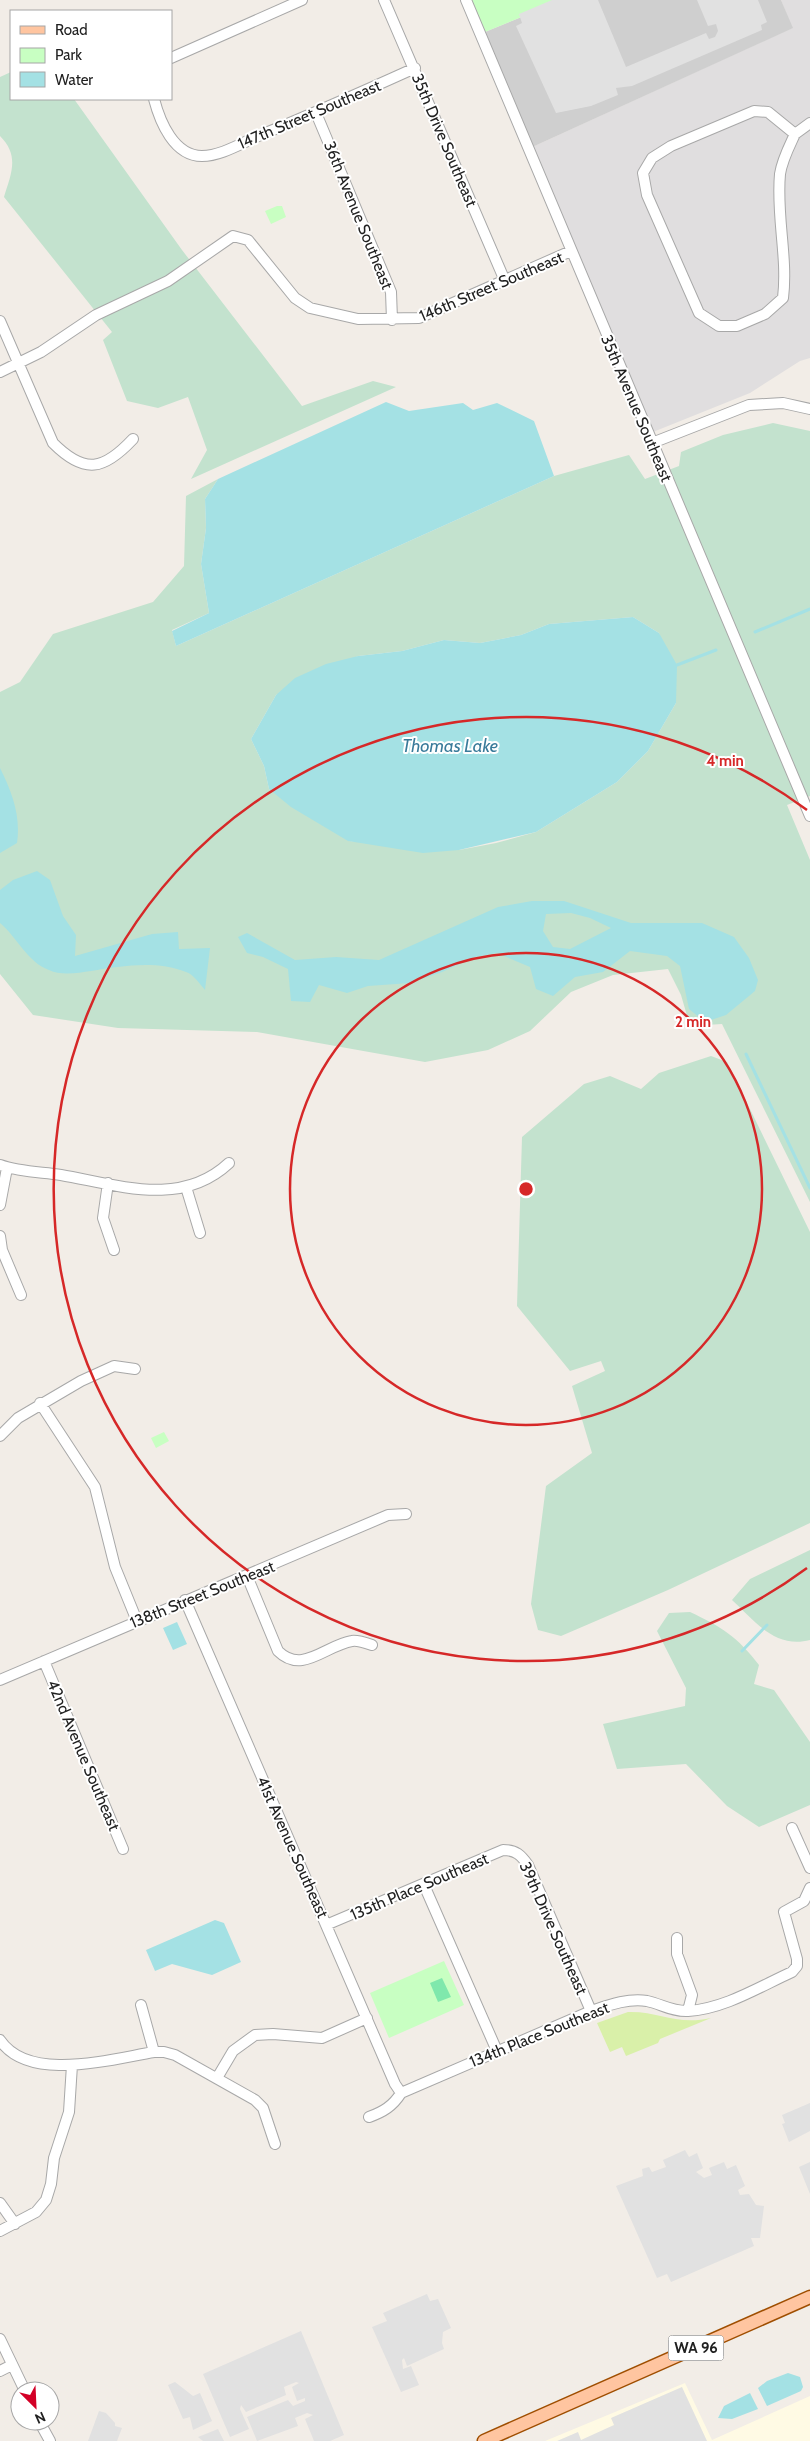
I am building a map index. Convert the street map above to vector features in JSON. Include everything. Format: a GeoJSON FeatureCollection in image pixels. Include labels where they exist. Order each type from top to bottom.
{"type":"FeatureCollection","features":[{"type":"Feature","properties":{"kind":"main road","name":"WA 96"},"geometry":{"type":"LineString","coordinates":[[484,2441],[810,2297]]}},
{"type":"Feature","properties":{"kind":"street"},"geometry":{"type":"LineString","coordinates":[[172,58],[302,0]]}},
{"type":"Feature","properties":{"kind":"street","name":"35th Drive Southeast"},"geometry":{"type":"LineString","coordinates":[[384,0],[415,68],[505,281]]}},
{"type":"Feature","properties":{"kind":"street","name":"35th Avenue Southeast"},"geometry":{"type":"LineString","coordinates":[[466,0],[810,816]]}},
{"type":"Feature","properties":{"kind":"street","name":"147th Street Southeast"},"geometry":{"type":"LineString","coordinates":[[154,100],[165,128],[174,144],[186,151],[202,156],[222,151],[415,68]]}},
{"type":"Feature","properties":{"kind":"street"},"geometry":{"type":"LineString","coordinates":[[795,134],[768,112],[754,111],[670,146],[652,158],[643,173],[647,195],[698,313],[719,326],[737,326],[765,314],[783,298],[786,275],[780,174],[784,156],[795,134],[810,123]]}},
{"type":"Feature","properties":{"kind":"street","name":"36th Avenue Southeast"},"geometry":{"type":"LineString","coordinates":[[316,112],[392,292],[392,320]]}},
{"type":"Feature","properties":{"kind":"street","name":"146th Street Southeast"},"geometry":{"type":"LineString","coordinates":[[0,372],[41,352],[96,315],[168,281],[233,236],[248,240],[295,298],[310,308],[358,319],[392,320],[419,318],[572,251]]}},
{"type":"Feature","properties":{"kind":"street"},"geometry":{"type":"LineString","coordinates":[[0,321],[54,443],[68,458],[85,464],[103,464],[118,455],[132,439]]}},
{"type":"Feature","properties":{"kind":"street"},"geometry":{"type":"LineString","coordinates":[[652,443],[749,405],[783,403],[810,409]]}},
{"type":"Feature","properties":{"kind":"street"},"geometry":{"type":"LineString","coordinates":[[0,1205],[4,1167],[144,1190],[169,1190],[186,1187],[216,1176],[229,1163]]}},
{"type":"Feature","properties":{"kind":"street"},"geometry":{"type":"LineString","coordinates":[[108,1184],[103,1218],[114,1250]]}},
{"type":"Feature","properties":{"kind":"street"},"geometry":{"type":"LineString","coordinates":[[186,1187],[200,1232]]}},
{"type":"Feature","properties":{"kind":"street"},"geometry":{"type":"LineString","coordinates":[[0,1236],[1,1250],[20,1295]]}},
{"type":"Feature","properties":{"kind":"street"},"geometry":{"type":"LineString","coordinates":[[0,1436],[18,1418],[40,1403],[80,1381],[114,1366],[135,1369]]}},
{"type":"Feature","properties":{"kind":"street"},"geometry":{"type":"LineString","coordinates":[[40,1403],[95,1488],[115,1567],[137,1621]]}},
{"type":"Feature","properties":{"kind":"street","name":"138th Street Southeast"},"geometry":{"type":"LineString","coordinates":[[0,1680],[388,1515],[406,1514]]}},
{"type":"Feature","properties":{"kind":"street"},"geometry":{"type":"LineString","coordinates":[[247,1576],[278,1651],[283,1656],[302,1661],[352,1641],[372,1644]]}},
{"type":"Feature","properties":{"kind":"street","name":"41st Avenue Southeast"},"geometry":{"type":"LineString","coordinates":[[185,1600],[395,2084],[401,2093]]}},
{"type":"Feature","properties":{"kind":"street","name":"42nd Avenue Southeast"},"geometry":{"type":"LineString","coordinates":[[44,1661],[123,1849]]}},
{"type":"Feature","properties":{"kind":"street"},"geometry":{"type":"LineString","coordinates":[[792,1828],[810,1868]]}},
{"type":"Feature","properties":{"kind":"street","name":"135th Place Southeast"},"geometry":{"type":"LineString","coordinates":[[326,1925],[424,1886],[503,1850],[511,1850]]}},
{"type":"Feature","properties":{"kind":"street","name":"39th Drive Southeast"},"geometry":{"type":"LineString","coordinates":[[511,1850],[519,1853],[528,1865],[591,2011]]}},
{"type":"Feature","properties":{"kind":"street"},"geometry":{"type":"LineString","coordinates":[[424,1886],[497,2051]]}},
{"type":"Feature","properties":{"kind":"street","name":"134th Place Southeast"},"geometry":{"type":"LineString","coordinates":[[369,2117],[382,2113],[395,2103],[401,2093],[591,2011],[614,2003],[637,2001],[688,2011],[717,2006],[792,1972],[796,1966],[797,1959],[784,1912],[804,1901],[810,1888]]}},
{"type":"Feature","properties":{"kind":"street"},"geometry":{"type":"LineString","coordinates":[[677,1938],[677,1954],[692,1995],[688,2011]]}},
{"type":"Feature","properties":{"kind":"street"},"geometry":{"type":"LineString","coordinates":[[141,2005],[154,2052]]}},
{"type":"Feature","properties":{"kind":"street"},"geometry":{"type":"LineString","coordinates":[[217,2078],[233,2051],[255,2034],[322,2038],[367,2018]]}},
{"type":"Feature","properties":{"kind":"street"},"geometry":{"type":"LineString","coordinates":[[1,2044],[14,2054],[44,2065],[72,2065],[154,2052],[175,2055],[255,2100],[263,2108],[276,2144]]}},
{"type":"Feature","properties":{"kind":"street"},"geometry":{"type":"LineString","coordinates":[[0,2231],[36,2212],[46,2200],[54,2158],[69,2112],[72,2065]]}},
{"type":"Feature","properties":{"kind":"street"},"geometry":{"type":"LineString","coordinates":[[0,2202],[15,2224]]}},
{"type":"Feature","properties":{"kind":"street"},"geometry":{"type":"LineString","coordinates":[[0,2339],[20,2381]]}},
{"type":"Feature","properties":{"kind":"street"},"geometry":{"type":"LineString","coordinates":[[0,2371],[12,2365]]}},
{"type":"Feature","properties":{"kind":"shaded area"},"geometry":{"type":"Polygon","coordinates":[[[552,0],[598,0],[626,67],[706,33],[709,39],[715,37],[718,31],[716,24],[708,26],[697,0],[758,0],[767,22],[761,25],[762,30],[632,86],[616,88],[618,95],[591,106],[556,113],[516,26],[522,23],[519,14],[552,0]]]}},
{"type":"Feature","properties":{"kind":"shaded area"},"geometry":{"type":"Polygon","coordinates":[[[563,0],[781,0],[793,28],[528,149],[480,34],[563,0]]]}},
{"type":"Feature","properties":{"kind":"shaded area"},"geometry":{"type":"Polygon","coordinates":[[[781,0],[810,0],[810,358],[800,361],[750,393],[648,434],[528,149],[792,28],[781,0]]]}},
{"type":"Feature","properties":{"kind":"shaded area"},"geometry":{"type":"Polygon","coordinates":[[[810,2103],[810,2131],[789,2142],[782,2124],[785,2123],[782,2115],[810,2103]]]}},
{"type":"Feature","properties":{"kind":"shaded area"},"geometry":{"type":"Polygon","coordinates":[[[685,2150],[689,2157],[697,2153],[703,2168],[696,2172],[704,2178],[712,2175],[709,2168],[724,2162],[727,2169],[736,2165],[745,2186],[738,2190],[740,2195],[749,2194],[756,2205],[764,2206],[760,2238],[751,2238],[754,2246],[671,2282],[667,2274],[657,2278],[616,2186],[643,2176],[642,2169],[649,2167],[652,2172],[666,2167],[663,2160],[685,2150]]]}},
{"type":"Feature","properties":{"kind":"shaded area"},"geometry":{"type":"Polygon","coordinates":[[[810,2162],[810,2194],[799,2167],[810,2162]]]}},
{"type":"Feature","properties":{"kind":"shaded area"},"geometry":{"type":"Polygon","coordinates":[[[427,2294],[430,2301],[438,2299],[451,2328],[443,2332],[442,2343],[444,2349],[407,2366],[404,2358],[402,2360],[403,2369],[411,2366],[419,2385],[401,2392],[372,2327],[387,2321],[383,2313],[427,2294]]]}},
{"type":"Feature","properties":{"kind":"shaded area"},"geometry":{"type":"Polygon","coordinates":[[[301,2331],[344,2435],[330,2441],[314,2441],[305,2419],[313,2415],[307,2413],[295,2418],[298,2426],[257,2441],[247,2417],[288,2400],[293,2406],[305,2401],[305,2398],[297,2401],[292,2387],[299,2383],[296,2382],[284,2387],[286,2395],[246,2412],[241,2405],[240,2409],[249,2429],[230,2437],[203,2374],[301,2331]]]}},
{"type":"Feature","properties":{"kind":"shaded area"},"geometry":{"type":"Polygon","coordinates":[[[175,2382],[193,2396],[200,2393],[212,2421],[193,2430],[190,2417],[183,2419],[168,2385],[175,2382]]]}},
{"type":"Feature","properties":{"kind":"shaded area"},"geometry":{"type":"Polygon","coordinates":[[[685,2383],[712,2440],[810,2396],[810,2441],[545,2441],[685,2383]]]}},
{"type":"Feature","properties":{"kind":"shaded area"},"geometry":{"type":"Polygon","coordinates":[[[682,2387],[707,2441],[557,2441],[578,2432],[581,2440],[614,2425],[611,2418],[682,2387]]]}},
{"type":"Feature","properties":{"kind":"shaded area"},"geometry":{"type":"Polygon","coordinates":[[[99,2411],[106,2413],[115,2423],[115,2426],[122,2428],[117,2441],[88,2441],[99,2411]]]}},
{"type":"Feature","properties":{"kind":"shaded area"},"geometry":{"type":"Polygon","coordinates":[[[218,2429],[224,2441],[203,2441],[198,2437],[218,2429]]]}},
{"type":"Feature","properties":{"kind":"green space"},"geometry":{"type":"Polygon","coordinates":[[[466,0],[563,0],[480,34],[466,0]]]}},
{"type":"Feature","properties":{"kind":"green space"},"geometry":{"type":"Polygon","coordinates":[[[10,72],[10,100],[75,100],[182,250],[302,406],[373,381],[396,387],[191,479],[207,450],[188,397],[158,408],[127,401],[103,340],[112,332],[4,197],[11,173],[12,158],[6,143],[0,136],[0,77],[10,72]]]}},
{"type":"Feature","properties":{"kind":"green space"},"geometry":{"type":"Polygon","coordinates":[[[282,206],[286,217],[271,224],[265,211],[282,206]]]}},
{"type":"Feature","properties":{"kind":"green space"},"geometry":{"type":"Polygon","coordinates":[[[773,423],[810,431],[810,796],[787,805],[810,860],[810,1202],[722,1024],[690,1026],[681,995],[668,969],[613,975],[571,992],[530,1031],[488,1050],[425,1062],[257,1032],[118,1028],[33,1015],[0,974],[0,692],[20,682],[53,634],[153,602],[184,566],[186,496],[218,479],[205,499],[206,528],[201,564],[209,613],[172,630],[176,646],[554,476],[629,455],[645,479],[679,466],[681,452],[723,435],[773,423]],[[633,617],[549,624],[521,635],[480,643],[444,640],[402,651],[358,656],[276,695],[251,739],[264,766],[269,789],[349,841],[459,850],[496,843],[536,832],[617,782],[648,751],[676,703],[659,633],[633,617]]]}},
{"type":"Feature","properties":{"kind":"green space"},"geometry":{"type":"Polygon","coordinates":[[[711,1056],[727,1062],[810,1232],[810,1523],[668,1590],[561,1636],[538,1630],[531,1604],[546,1486],[592,1453],[572,1386],[605,1371],[601,1361],[570,1371],[517,1306],[522,1137],[584,1084],[610,1076],[641,1089],[659,1073],[711,1056]]]}},
{"type":"Feature","properties":{"kind":"green space"},"geometry":{"type":"Polygon","coordinates":[[[164,1432],[169,1441],[156,1448],[151,1438],[164,1432]]]}},
{"type":"Feature","properties":{"kind":"green space"},"geometry":{"type":"Polygon","coordinates":[[[810,1550],[810,1640],[798,1642],[776,1637],[766,1631],[732,1600],[750,1579],[810,1550]]]}},
{"type":"Feature","properties":{"kind":"green space"},"geometry":{"type":"Polygon","coordinates":[[[690,1612],[728,1633],[744,1647],[759,1665],[754,1684],[774,1690],[810,1742],[810,1805],[759,1827],[727,1806],[686,1764],[617,1769],[603,1724],[685,1706],[686,1688],[657,1631],[669,1613],[690,1612]]]}},
{"type":"Feature","properties":{"kind":"green space"},"geometry":{"type":"Polygon","coordinates":[[[444,1961],[464,2005],[389,2038],[370,1993],[444,1961]]]}},
{"type":"Feature","properties":{"kind":"green space"},"geometry":{"type":"Polygon","coordinates":[[[442,1978],[451,1997],[438,2002],[430,1983],[442,1978]]]}},
{"type":"Feature","properties":{"kind":"green space"},"geometry":{"type":"Polygon","coordinates":[[[628,2012],[688,2020],[711,2018],[660,2039],[658,2043],[626,2056],[622,2047],[610,2052],[597,2023],[628,2012]]]}},
{"type":"Feature","properties":{"kind":"water"},"geometry":{"type":"Polygon","coordinates":[[[386,402],[409,411],[463,403],[473,410],[497,403],[534,421],[554,476],[176,646],[172,631],[209,613],[201,564],[206,528],[205,499],[218,479],[386,402]]]}},
{"type":"Feature","properties":{"kind":"water","name":"Thomas Lake"},"geometry":{"type":"Polygon","coordinates":[[[633,617],[659,633],[677,665],[676,703],[648,751],[617,782],[536,832],[459,850],[423,853],[348,841],[291,807],[269,789],[264,766],[251,739],[276,695],[295,678],[326,664],[358,656],[402,651],[444,640],[480,643],[521,635],[549,624],[633,617]]]}},
{"type":"Feature","properties":{"kind":"water"},"geometry":{"type":"Polygon","coordinates":[[[0,768],[17,814],[18,833],[17,843],[0,853],[0,768]]]}},
{"type":"Feature","properties":{"kind":"water"},"geometry":{"type":"Polygon","coordinates":[[[37,871],[50,880],[63,916],[76,935],[75,956],[152,934],[178,932],[179,949],[210,948],[205,990],[189,973],[163,966],[126,966],[70,974],[54,972],[41,966],[28,955],[0,923],[0,890],[13,880],[37,871]]]}},
{"type":"Feature","properties":{"kind":"water"},"geometry":{"type":"Polygon","coordinates":[[[532,901],[564,901],[631,923],[702,923],[734,937],[749,958],[758,980],[755,991],[726,1015],[705,1022],[689,1009],[680,966],[667,956],[630,951],[603,972],[575,977],[553,996],[536,989],[530,967],[497,953],[475,957],[442,972],[410,983],[368,986],[347,993],[319,985],[310,1002],[291,1001],[288,969],[263,957],[247,953],[238,937],[247,933],[295,960],[336,957],[379,960],[498,907],[532,901]],[[571,913],[546,914],[543,931],[553,947],[570,949],[611,928],[590,918],[571,913]]]}},
{"type":"Feature","properties":{"kind":"water"},"geometry":{"type":"Polygon","coordinates":[[[177,1622],[187,1644],[173,1650],[163,1628],[177,1622]]]}},
{"type":"Feature","properties":{"kind":"water"},"geometry":{"type":"Polygon","coordinates":[[[215,1920],[224,1923],[241,1962],[212,1975],[172,1964],[155,1971],[146,1950],[215,1920]]]}},
{"type":"Feature","properties":{"kind":"water"},"geometry":{"type":"Polygon","coordinates":[[[788,2373],[800,2377],[803,2387],[801,2391],[767,2406],[758,2388],[767,2381],[788,2373]]]}},
{"type":"Feature","properties":{"kind":"water"},"geometry":{"type":"Polygon","coordinates":[[[750,2393],[758,2409],[732,2419],[718,2418],[724,2406],[750,2393]]]}},
{"type":"Feature","properties":{"kind":"waterway"},"geometry":{"type":"LineString","coordinates":[[755,632],[810,609]]}},
{"type":"Feature","properties":{"kind":"waterway"},"geometry":{"type":"LineString","coordinates":[[677,665],[716,650]]}},
{"type":"Feature","properties":{"kind":"waterway"},"geometry":{"type":"LineString","coordinates":[[746,1054],[810,1188]]}},
{"type":"Feature","properties":{"kind":"waterway"},"geometry":{"type":"LineString","coordinates":[[742,1651],[767,1625]]}}]}
